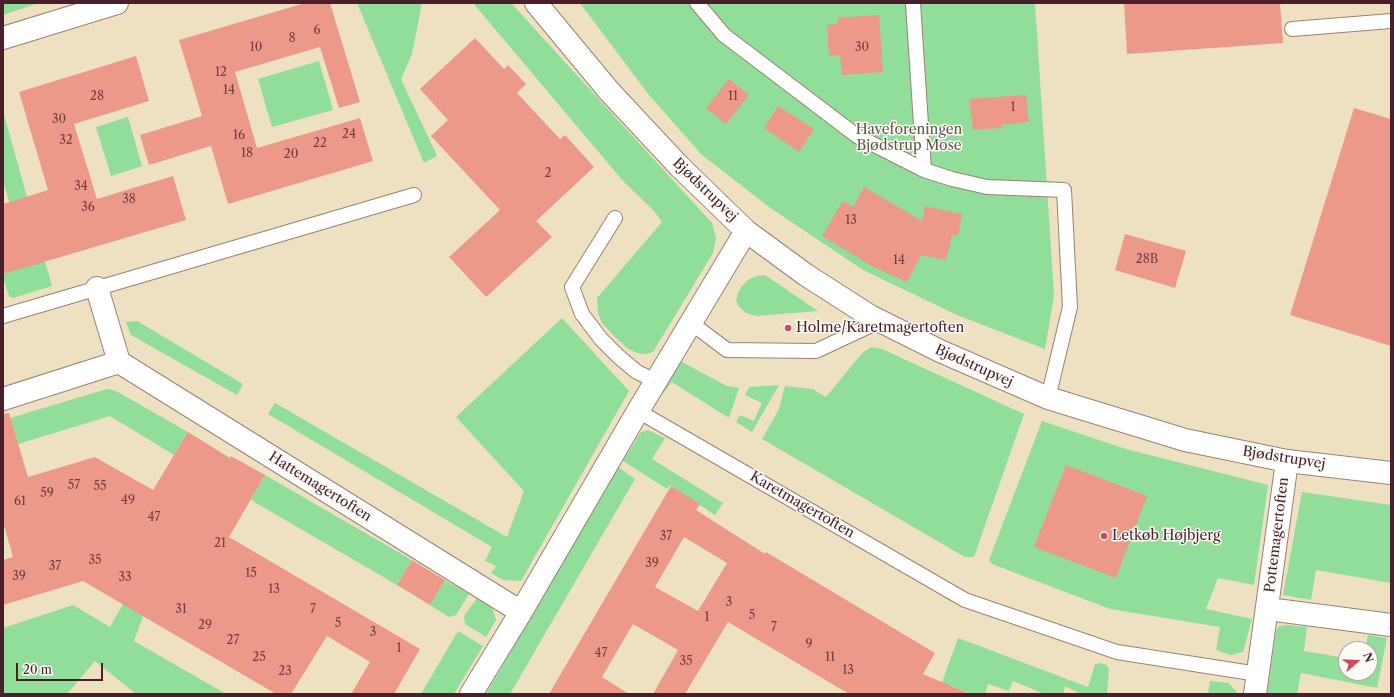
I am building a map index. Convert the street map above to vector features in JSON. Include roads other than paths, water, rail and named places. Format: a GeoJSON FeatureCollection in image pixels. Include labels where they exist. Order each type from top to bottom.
{"type":"FeatureCollection","features":[{"type":"Feature","properties":{"kind":"street"},"geometry":{"type":"LineString","coordinates":[[3,38],[117,3]]}},
{"type":"Feature","properties":{"kind":"street","name":"Bjødstrupvej"},"geometry":{"type":"LineString","coordinates":[[536,3],[609,91],[679,166],[746,231],[806,275],[880,321],[940,351],[1048,398],[1185,440],[1287,461],[1391,473]]}},
{"type":"Feature","properties":{"kind":"street"},"geometry":{"type":"LineString","coordinates":[[471,694],[746,231]]}},
{"type":"Feature","properties":{"kind":"street"},"geometry":{"type":"LineString","coordinates":[[3,399],[119,362],[98,288]]}},
{"type":"Feature","properties":{"kind":"street","name":"Hattemagertoften"},"geometry":{"type":"LineString","coordinates":[[119,362],[521,612]]}},
{"type":"Feature","properties":{"kind":"street","name":"Pottemagertoften"},"geometry":{"type":"LineString","coordinates":[[1257,684],[1287,461]]}},
{"type":"Feature","properties":{"kind":"street","name":"Pottemagertoften"},"geometry":{"type":"LineString","coordinates":[[1268,609],[1391,625]]}},
{"type":"Feature","properties":{"kind":"lane"},"geometry":{"type":"LineString","coordinates":[[697,3],[724,35],[857,136],[924,170],[952,179],[987,187],[1064,190],[1070,307],[1048,398]]}},
{"type":"Feature","properties":{"kind":"lane"},"geometry":{"type":"LineString","coordinates":[[914,3],[924,170]]}},
{"type":"Feature","properties":{"kind":"lane"},"geometry":{"type":"LineString","coordinates":[[1292,29],[1391,21]]}},
{"type":"Feature","properties":{"kind":"lane"},"geometry":{"type":"LineString","coordinates":[[3,316],[414,195]]}},
{"type":"Feature","properties":{"kind":"lane"},"geometry":{"type":"LineString","coordinates":[[615,218],[572,287],[582,314],[601,339],[637,372],[656,382]]}},
{"type":"Feature","properties":{"kind":"lane"},"geometry":{"type":"LineString","coordinates":[[691,323],[727,350],[816,351],[880,321]]}},
{"type":"Feature","properties":{"kind":"lane","name":"Karetmagertoften"},"geometry":{"type":"LineString","coordinates":[[638,411],[966,600],[1117,652],[1257,684]]}},
{"type":"Feature","properties":{"kind":"place","name":"Holme/Karetmagertoften"},"geometry":{"type":"Point","coordinates":[788,328]}},
{"type":"Feature","properties":{"kind":"place","name":"Letkøb Højbjerg"},"geometry":{"type":"Point","coordinates":[1104,536]}},
{"type":"Feature","properties":{"kind":"park label","name":"Haveforeningen Bjødstrup Mose"},"geometry":{"type":"Point","coordinates":[909,138]}}]}
